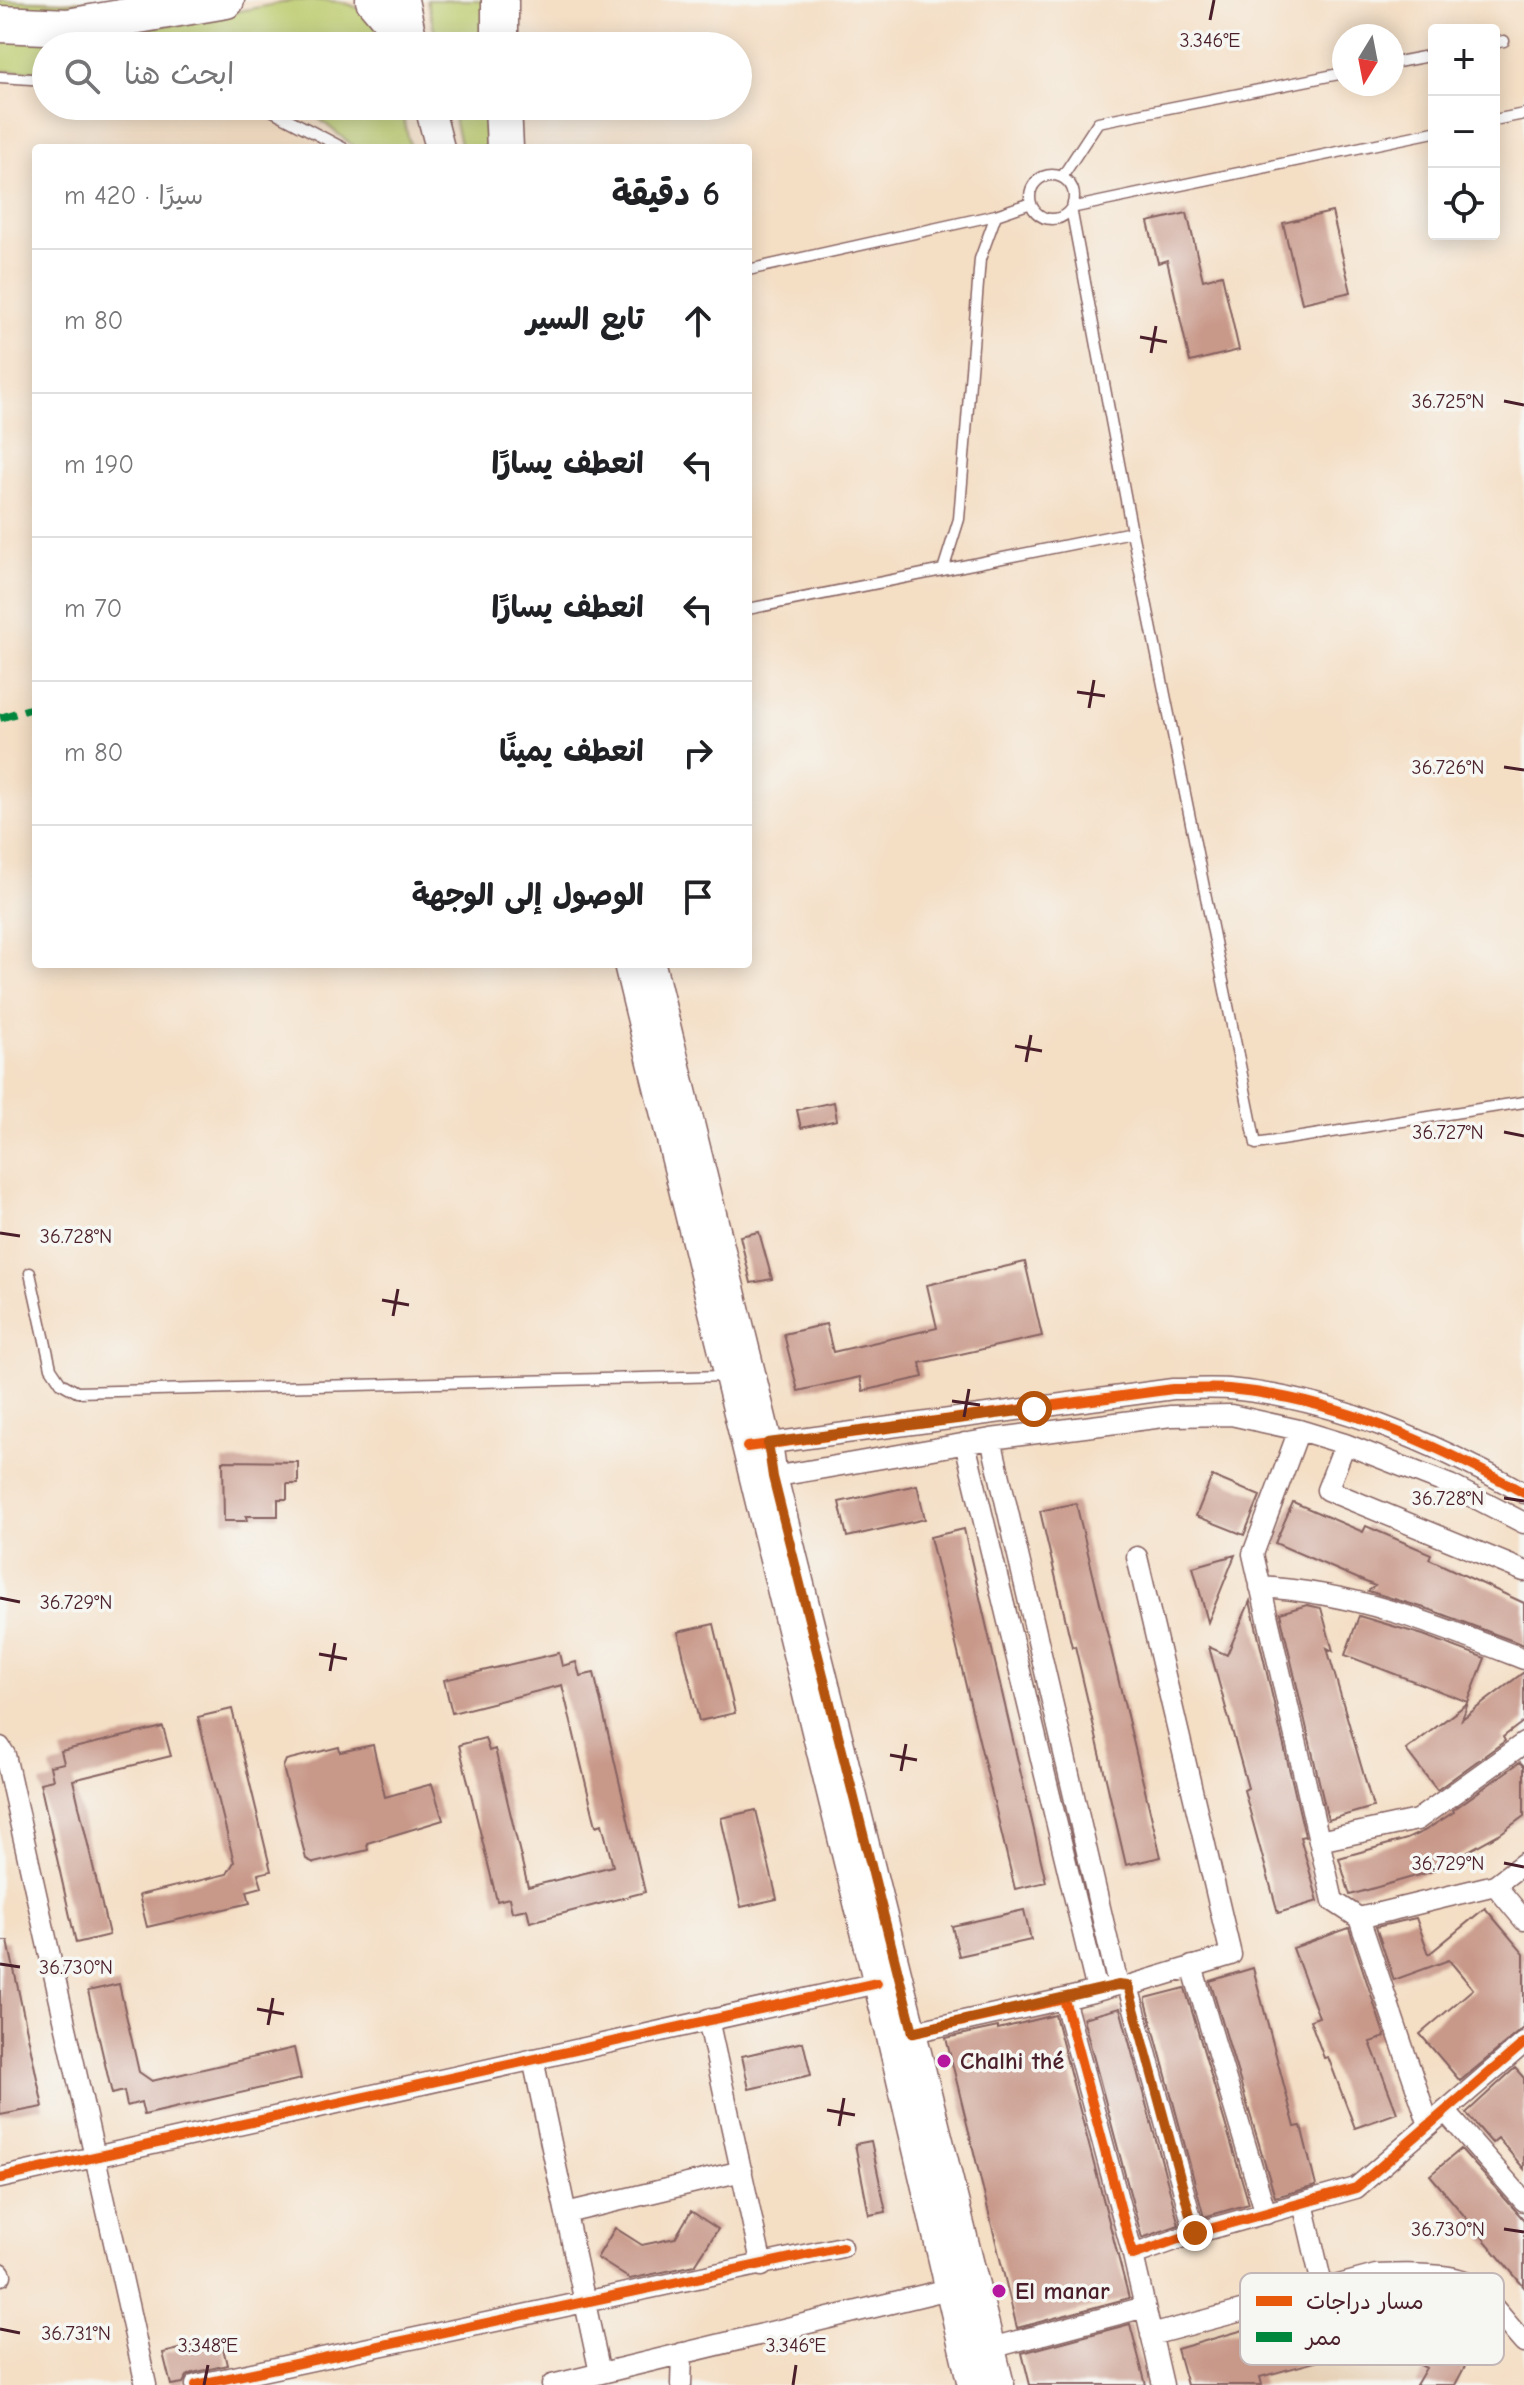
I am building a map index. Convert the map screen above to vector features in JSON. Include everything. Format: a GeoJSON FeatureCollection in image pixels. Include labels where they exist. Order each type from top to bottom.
{"type":"FeatureCollection","features":[{"type":"Feature","properties":{"kind":"highway"},"geometry":{"type":"LineString","coordinates":[[0,24],[68,27],[226,0]]}},
{"type":"Feature","properties":{"kind":"highway"},"geometry":{"type":"LineString","coordinates":[[500,0],[500,32]]}},
{"type":"Feature","properties":{"kind":"highway"},"geometry":{"type":"LineString","coordinates":[[504,120],[505,144]]}},
{"type":"Feature","properties":{"kind":"main road"},"geometry":{"type":"LineString","coordinates":[[419,120],[425,144]]}},
{"type":"Feature","properties":{"kind":"main road"},"geometry":{"type":"LineString","coordinates":[[433,120],[439,144]]}},
{"type":"Feature","properties":{"kind":"main road"},"geometry":{"type":"LineString","coordinates":[[629,968],[740,1373]]}},
{"type":"Feature","properties":{"kind":"main road"},"geometry":{"type":"LineString","coordinates":[[652,968],[763,1479],[972,2385]]}},
{"type":"Feature","properties":{"kind":"main road"},"geometry":{"type":"LineString","coordinates":[[763,1479],[913,2032],[1000,2385]]}},
{"type":"Feature","properties":{"kind":"street"},"geometry":{"type":"LineString","coordinates":[[757,1445],[1173,1389],[1228,1389],[1346,1414],[1408,1435],[1524,1493]]}},
{"type":"Feature","properties":{"kind":"street"},"geometry":{"type":"LineString","coordinates":[[763,1479],[991,1439],[1171,1416],[1231,1415],[1345,1444],[1450,1485],[1524,1523]]}},
{"type":"Feature","properties":{"kind":"street"},"geometry":{"type":"LineString","coordinates":[[1299,1430],[1253,1554],[1333,1901],[1359,1918],[1429,2125]]}},
{"type":"Feature","properties":{"kind":"street"},"geometry":{"type":"LineString","coordinates":[[991,1439],[1123,1986],[1195,2233]]}},
{"type":"Feature","properties":{"kind":"street"},"geometry":{"type":"LineString","coordinates":[[965,1443],[1097,1991]]}},
{"type":"Feature","properties":{"kind":"street"},"geometry":{"type":"LineString","coordinates":[[1345,1444],[1327,1490],[1524,1571]]}},
{"type":"Feature","properties":{"kind":"street"},"geometry":{"type":"LineString","coordinates":[[913,2032],[1123,1986],[1231,1955],[1137,1557]]}},
{"type":"Feature","properties":{"kind":"street"},"geometry":{"type":"LineString","coordinates":[[1260,1587],[1299,1589],[1354,1599],[1432,1623],[1524,1659]]}},
{"type":"Feature","properties":{"kind":"street"},"geometry":{"type":"LineString","coordinates":[[1319,1841],[1417,1820],[1524,1743]]}},
{"type":"Feature","properties":{"kind":"street"},"geometry":{"type":"LineString","coordinates":[[0,1747],[8,1770],[146,2385]]}},
{"type":"Feature","properties":{"kind":"street"},"geometry":{"type":"LineString","coordinates":[[1359,1918],[1495,1885],[1524,1863]]}},
{"type":"Feature","properties":{"kind":"street"},"geometry":{"type":"LineString","coordinates":[[1495,1885],[1524,1920]]}},
{"type":"Feature","properties":{"kind":"street"},"geometry":{"type":"LineString","coordinates":[[1192,1966],[1266,2214]]}},
{"type":"Feature","properties":{"kind":"street"},"geometry":{"type":"LineString","coordinates":[[0,2178],[877,1983]]}},
{"type":"Feature","properties":{"kind":"street"},"geometry":{"type":"LineString","coordinates":[[1064,1999],[1133,2255],[1163,2385]]}},
{"type":"Feature","properties":{"kind":"street"},"geometry":{"type":"LineString","coordinates":[[708,2019],[762,2266]]}},
{"type":"Feature","properties":{"kind":"street"},"geometry":{"type":"LineString","coordinates":[[1133,2255],[1195,2233],[1356,2188],[1524,2043]]}},
{"type":"Feature","properties":{"kind":"street"},"geometry":{"type":"LineString","coordinates":[[533,2059],[600,2373]]}},
{"type":"Feature","properties":{"kind":"street"},"geometry":{"type":"LineString","coordinates":[[1445,2111],[1524,2201]]}},
{"type":"Feature","properties":{"kind":"street"},"geometry":{"type":"LineString","coordinates":[[566,2213],[742,2171]]}},
{"type":"Feature","properties":{"kind":"street"},"geometry":{"type":"LineString","coordinates":[[1303,2203],[1319,2273]]}},
{"type":"Feature","properties":{"kind":"street"},"geometry":{"type":"LineString","coordinates":[[196,2385],[842,2247]]}},
{"type":"Feature","properties":{"kind":"street"},"geometry":{"type":"LineString","coordinates":[[552,2385],[949,2289]]}},
{"type":"Feature","properties":{"kind":"street"},"geometry":{"type":"LineString","coordinates":[[991,2348],[1145,2307]]}},
{"type":"Feature","properties":{"kind":"street"},"geometry":{"type":"LineString","coordinates":[[1151,2335],[1240,2311]]}},
{"type":"Feature","properties":{"kind":"street"},"geometry":{"type":"LineString","coordinates":[[1504,2321],[1524,2343]]}},
{"type":"Feature","properties":{"kind":"street"},"geometry":{"type":"LineString","coordinates":[[681,2385],[682,2353]]}},
{"type":"Feature","properties":{"kind":"lane"},"geometry":{"type":"LineString","coordinates":[[1404,61],[1428,56]]}},
{"type":"Feature","properties":{"kind":"lane"},"geometry":{"type":"LineString","coordinates":[[1062,177],[1098,122],[1332,75]]}},
{"type":"Feature","properties":{"kind":"lane"},"geometry":{"type":"LineString","coordinates":[[0,77],[32,79]]}},
{"type":"Feature","properties":{"kind":"lane"},"geometry":{"type":"LineString","coordinates":[[1500,119],[1524,114]]}},
{"type":"Feature","properties":{"kind":"lane"},"geometry":{"type":"LineString","coordinates":[[292,120],[336,144]]}},
{"type":"Feature","properties":{"kind":"lane"},"geometry":{"type":"LineString","coordinates":[[1428,133],[1071,208],[1066,214],[1053,219],[1039,215],[1031,203],[1031,189],[1048,175],[1062,177],[1072,187],[1071,208],[1132,532],[1256,1144],[1524,1102]]}},
{"type":"Feature","properties":{"kind":"lane"},"geometry":{"type":"LineString","coordinates":[[752,269],[996,215],[1031,203]]}},
{"type":"Feature","properties":{"kind":"lane"},"geometry":{"type":"LineString","coordinates":[[943,570],[959,519],[980,259],[996,215]]}},
{"type":"Feature","properties":{"kind":"lane"},"geometry":{"type":"LineString","coordinates":[[752,608],[1132,532]]}},
{"type":"Feature","properties":{"kind":"lane"},"geometry":{"type":"LineString","coordinates":[[30,1273],[51,1368],[61,1383],[77,1392],[740,1373]]}},
{"type":"Feature","properties":{"kind":"shaded area"},"geometry":{"type":"Polygon","coordinates":[[[1240,2317],[1240,2365],[1466,2365],[1457,2385],[1187,2385],[1172,2336],[1240,2317]]]}},
{"type":"Feature","properties":{"kind":"green space"},"geometry":{"type":"Polygon","coordinates":[[[0,0],[125,0],[62,11],[0,9],[0,0]]]}},
{"type":"Feature","properties":{"kind":"green space"},"geometry":{"type":"Polygon","coordinates":[[[297,0],[341,2],[353,6],[371,19],[378,32],[129,32],[297,0]]]}},
{"type":"Feature","properties":{"kind":"green space"},"geometry":{"type":"Polygon","coordinates":[[[427,0],[487,0],[488,32],[435,32],[427,0]]]}},
{"type":"Feature","properties":{"kind":"green space"},"geometry":{"type":"Polygon","coordinates":[[[0,35],[32,36],[32,71],[0,71],[0,35]]]}},
{"type":"Feature","properties":{"kind":"green space"},"geometry":{"type":"Polygon","coordinates":[[[321,120],[404,120],[410,144],[351,144],[321,120]]]}},
{"type":"Feature","properties":{"kind":"green space"},"geometry":{"type":"Polygon","coordinates":[[[454,120],[490,120],[491,144],[460,144],[454,120]]]}},
{"type":"Feature","properties":{"kind":"building"},"geometry":{"type":"Polygon","coordinates":[[[1332,212],[1351,292],[1302,303],[1283,223],[1332,212]]]}},
{"type":"Feature","properties":{"kind":"building"},"geometry":{"type":"Polygon","coordinates":[[[1187,213],[1203,280],[1222,275],[1239,350],[1190,362],[1167,260],[1158,263],[1148,222],[1187,213]]]}},
{"type":"Feature","properties":{"kind":"building"},"geometry":{"type":"Polygon","coordinates":[[[834,1102],[837,1120],[801,1128],[797,1110],[834,1102]]]}},
{"type":"Feature","properties":{"kind":"building"},"geometry":{"type":"Polygon","coordinates":[[[759,1232],[772,1279],[751,1283],[740,1236],[759,1232]]]}},
{"type":"Feature","properties":{"kind":"building"},"geometry":{"type":"Polygon","coordinates":[[[1025,1262],[1042,1336],[920,1363],[923,1377],[863,1391],[860,1377],[798,1391],[784,1334],[826,1324],[833,1352],[937,1328],[927,1285],[1025,1262]]]}},
{"type":"Feature","properties":{"kind":"building"},"geometry":{"type":"Polygon","coordinates":[[[223,1461],[298,1462],[298,1484],[287,1484],[287,1499],[278,1499],[278,1516],[246,1516],[247,1521],[224,1521],[223,1461]]]}},
{"type":"Feature","properties":{"kind":"building"},"geometry":{"type":"Polygon","coordinates":[[[1212,1476],[1260,1496],[1244,1535],[1196,1516],[1212,1476]]]}},
{"type":"Feature","properties":{"kind":"building"},"geometry":{"type":"Polygon","coordinates":[[[917,1485],[925,1519],[847,1537],[839,1502],[917,1485]]]}},
{"type":"Feature","properties":{"kind":"building"},"geometry":{"type":"Polygon","coordinates":[[[1293,1502],[1363,1532],[1366,1526],[1431,1554],[1429,1559],[1524,1603],[1524,1645],[1431,1610],[1368,1591],[1375,1586],[1275,1543],[1293,1502]]]}},
{"type":"Feature","properties":{"kind":"building"},"geometry":{"type":"Polygon","coordinates":[[[1076,1503],[1161,1857],[1126,1865],[1040,1511],[1076,1503]]]}},
{"type":"Feature","properties":{"kind":"building"},"geometry":{"type":"Polygon","coordinates":[[[964,1529],[1046,1882],[1015,1889],[930,1537],[964,1529]]]}},
{"type":"Feature","properties":{"kind":"building"},"geometry":{"type":"Polygon","coordinates":[[[1235,1555],[1208,1622],[1193,1567],[1235,1555]]]}},
{"type":"Feature","properties":{"kind":"building"},"geometry":{"type":"Polygon","coordinates":[[[1250,1601],[1305,1836],[1300,1837],[1318,1901],[1278,1913],[1209,1647],[1227,1655],[1250,1601]]]}},
{"type":"Feature","properties":{"kind":"building"},"geometry":{"type":"Polygon","coordinates":[[[1307,1605],[1321,1608],[1333,1651],[1327,1648],[1373,1807],[1328,1820],[1280,1613],[1307,1605]]]}},
{"type":"Feature","properties":{"kind":"building"},"geometry":{"type":"Polygon","coordinates":[[[1359,1616],[1485,1658],[1468,1702],[1345,1655],[1359,1616]]]}},
{"type":"Feature","properties":{"kind":"building"},"geometry":{"type":"Polygon","coordinates":[[[714,1624],[735,1713],[699,1721],[678,1632],[714,1624]]]}},
{"type":"Feature","properties":{"kind":"building"},"geometry":{"type":"Polygon","coordinates":[[[559,1653],[562,1666],[576,1662],[580,1676],[594,1673],[645,1892],[530,1922],[527,1909],[512,1912],[509,1898],[497,1901],[459,1745],[485,1738],[489,1751],[495,1749],[528,1887],[613,1866],[602,1824],[596,1826],[562,1685],[452,1713],[444,1680],[559,1653]]]}},
{"type":"Feature","properties":{"kind":"building"},"geometry":{"type":"Polygon","coordinates":[[[1524,1672],[1524,1721],[1503,1737],[1505,1741],[1437,1790],[1406,1750],[1468,1703],[1462,1719],[1524,1672]]]}},
{"type":"Feature","properties":{"kind":"building"},"geometry":{"type":"Polygon","coordinates":[[[232,1709],[271,1871],[258,1874],[262,1887],[247,1891],[250,1903],[147,1927],[139,1895],[227,1874],[234,1862],[198,1717],[232,1709]]]}},
{"type":"Feature","properties":{"kind":"building"},"geometry":{"type":"Polygon","coordinates":[[[163,1727],[171,1756],[73,1780],[109,1935],[76,1943],[40,1783],[53,1780],[50,1766],[64,1763],[61,1751],[163,1727]]]}},
{"type":"Feature","properties":{"kind":"building"},"geometry":{"type":"Polygon","coordinates":[[[373,1745],[385,1797],[432,1784],[443,1820],[367,1843],[368,1850],[314,1863],[306,1859],[283,1767],[286,1760],[339,1747],[340,1752],[373,1745]]]}},
{"type":"Feature","properties":{"kind":"building"},"geometry":{"type":"Polygon","coordinates":[[[1520,1762],[1524,1766],[1524,1816],[1501,1833],[1430,1872],[1350,1895],[1339,1858],[1407,1839],[1424,1831],[1520,1762]]]}},
{"type":"Feature","properties":{"kind":"building"},"geometry":{"type":"Polygon","coordinates":[[[756,1810],[777,1899],[741,1907],[721,1818],[756,1810]]]}},
{"type":"Feature","properties":{"kind":"building"},"geometry":{"type":"Polygon","coordinates":[[[1485,1908],[1524,1954],[1524,2028],[1460,2081],[1420,2034],[1473,1989],[1449,1960],[1394,1980],[1376,1927],[1416,1918],[1429,1954],[1485,1908]]]}},
{"type":"Feature","properties":{"kind":"building"},"geometry":{"type":"Polygon","coordinates":[[[1024,1910],[1031,1940],[959,1956],[952,1926],[1024,1910]]]}},
{"type":"Feature","properties":{"kind":"building"},"geometry":{"type":"Polygon","coordinates":[[[1349,1928],[1385,2037],[1370,2042],[1397,2113],[1355,2128],[1310,2020],[1319,2017],[1293,1948],[1349,1928]]]}},
{"type":"Feature","properties":{"kind":"building"},"geometry":{"type":"Polygon","coordinates":[[[0,1941],[8,1941],[43,2107],[0,2115],[0,1941]]]}},
{"type":"Feature","properties":{"kind":"building"},"geometry":{"type":"Polygon","coordinates":[[[1253,1968],[1295,2127],[1301,2126],[1316,2186],[1275,2197],[1210,1981],[1253,1968]]]}},
{"type":"Feature","properties":{"kind":"building"},"geometry":{"type":"Polygon","coordinates":[[[119,1984],[139,2072],[152,2081],[294,2048],[301,2079],[144,2115],[141,2102],[127,2106],[124,2091],[112,2094],[88,1991],[119,1984]]]}},
{"type":"Feature","properties":{"kind":"building"},"geometry":{"type":"Polygon","coordinates":[[[1185,1988],[1249,2204],[1204,2217],[1146,2001],[1146,1998],[1185,1988]]]}},
{"type":"Feature","properties":{"kind":"building"},"geometry":{"type":"Polygon","coordinates":[[[1120,2008],[1179,2225],[1142,2238],[1083,2018],[1120,2008]]]}},
{"type":"Feature","properties":{"kind":"building"},"geometry":{"type":"Polygon","coordinates":[[[1055,2015],[1129,2298],[1017,2328],[946,2038],[1055,2015]]]}},
{"type":"Feature","properties":{"kind":"building"},"geometry":{"type":"Polygon","coordinates":[[[803,2042],[811,2075],[749,2089],[742,2056],[803,2042]]]}},
{"type":"Feature","properties":{"kind":"building"},"geometry":{"type":"Polygon","coordinates":[[[1515,2068],[1524,2078],[1524,2169],[1498,2138],[1492,2143],[1466,2113],[1515,2068]]]}},
{"type":"Feature","properties":{"kind":"building"},"geometry":{"type":"Polygon","coordinates":[[[871,2141],[886,2212],[869,2215],[855,2144],[871,2141]]]}},
{"type":"Feature","properties":{"kind":"building"},"geometry":{"type":"Polygon","coordinates":[[[1461,2149],[1524,2220],[1524,2287],[1430,2175],[1461,2149]]]}},
{"type":"Feature","properties":{"kind":"building"},"geometry":{"type":"Polygon","coordinates":[[[691,2211],[718,2229],[695,2265],[630,2279],[597,2258],[615,2228],[642,2245],[675,2238],[691,2211]]]}},
{"type":"Feature","properties":{"kind":"building"},"geometry":{"type":"Polygon","coordinates":[[[1130,2324],[1146,2385],[1030,2385],[1022,2353],[1130,2324]]]}},
{"type":"Feature","properties":{"kind":"building"},"geometry":{"type":"Polygon","coordinates":[[[1240,2331],[1240,2365],[1304,2365],[1260,2377],[1262,2385],[1187,2385],[1177,2349],[1240,2331]]]}},
{"type":"Feature","properties":{"kind":"building"},"geometry":{"type":"Polygon","coordinates":[[[221,2339],[227,2365],[193,2373],[183,2383],[171,2385],[163,2353],[221,2339]]]}},
{"type":"Feature","properties":{"kind":"building"},"geometry":{"type":"Polygon","coordinates":[[[1421,2365],[1466,2365],[1455,2385],[1416,2385],[1426,2368],[1421,2365]]]}},
{"type":"Feature","properties":{"kind":"marked path"},"geometry":{"type":"LineString","coordinates":[[0,718],[32,708]]}},
{"type":"Feature","properties":{"kind":"cycle path"},"geometry":{"type":"LineString","coordinates":[[747,1447],[1173,1389],[1229,1389],[1306,1402],[1382,1426],[1419,1440],[1524,1493]]}},
{"type":"Feature","properties":{"kind":"cycle path"},"geometry":{"type":"LineString","coordinates":[[0,2178],[877,1983]]}},
{"type":"Feature","properties":{"kind":"cycle path"},"geometry":{"type":"LineString","coordinates":[[913,2032],[1064,1999],[1133,2255],[1195,2233],[1356,2188],[1524,2043]]}},
{"type":"Feature","properties":{"kind":"cycle path"},"geometry":{"type":"LineString","coordinates":[[196,2385],[842,2247]]}},
{"type":"Feature","properties":{"kind":"place","name":"Chalhi thé"},"geometry":{"type":"Point","coordinates":[944,2061]}},
{"type":"Feature","properties":{"kind":"place","name":"El manar"},"geometry":{"type":"Point","coordinates":[999,2291]}},
{"type":"Feature","properties":{"kind":"route"},"geometry":{"type":"LineString","coordinates":[[1034,1409],[768,1443],[773,1477],[913,2032],[1118,1985],[1128,1986],[1195,2233]]}}]}
